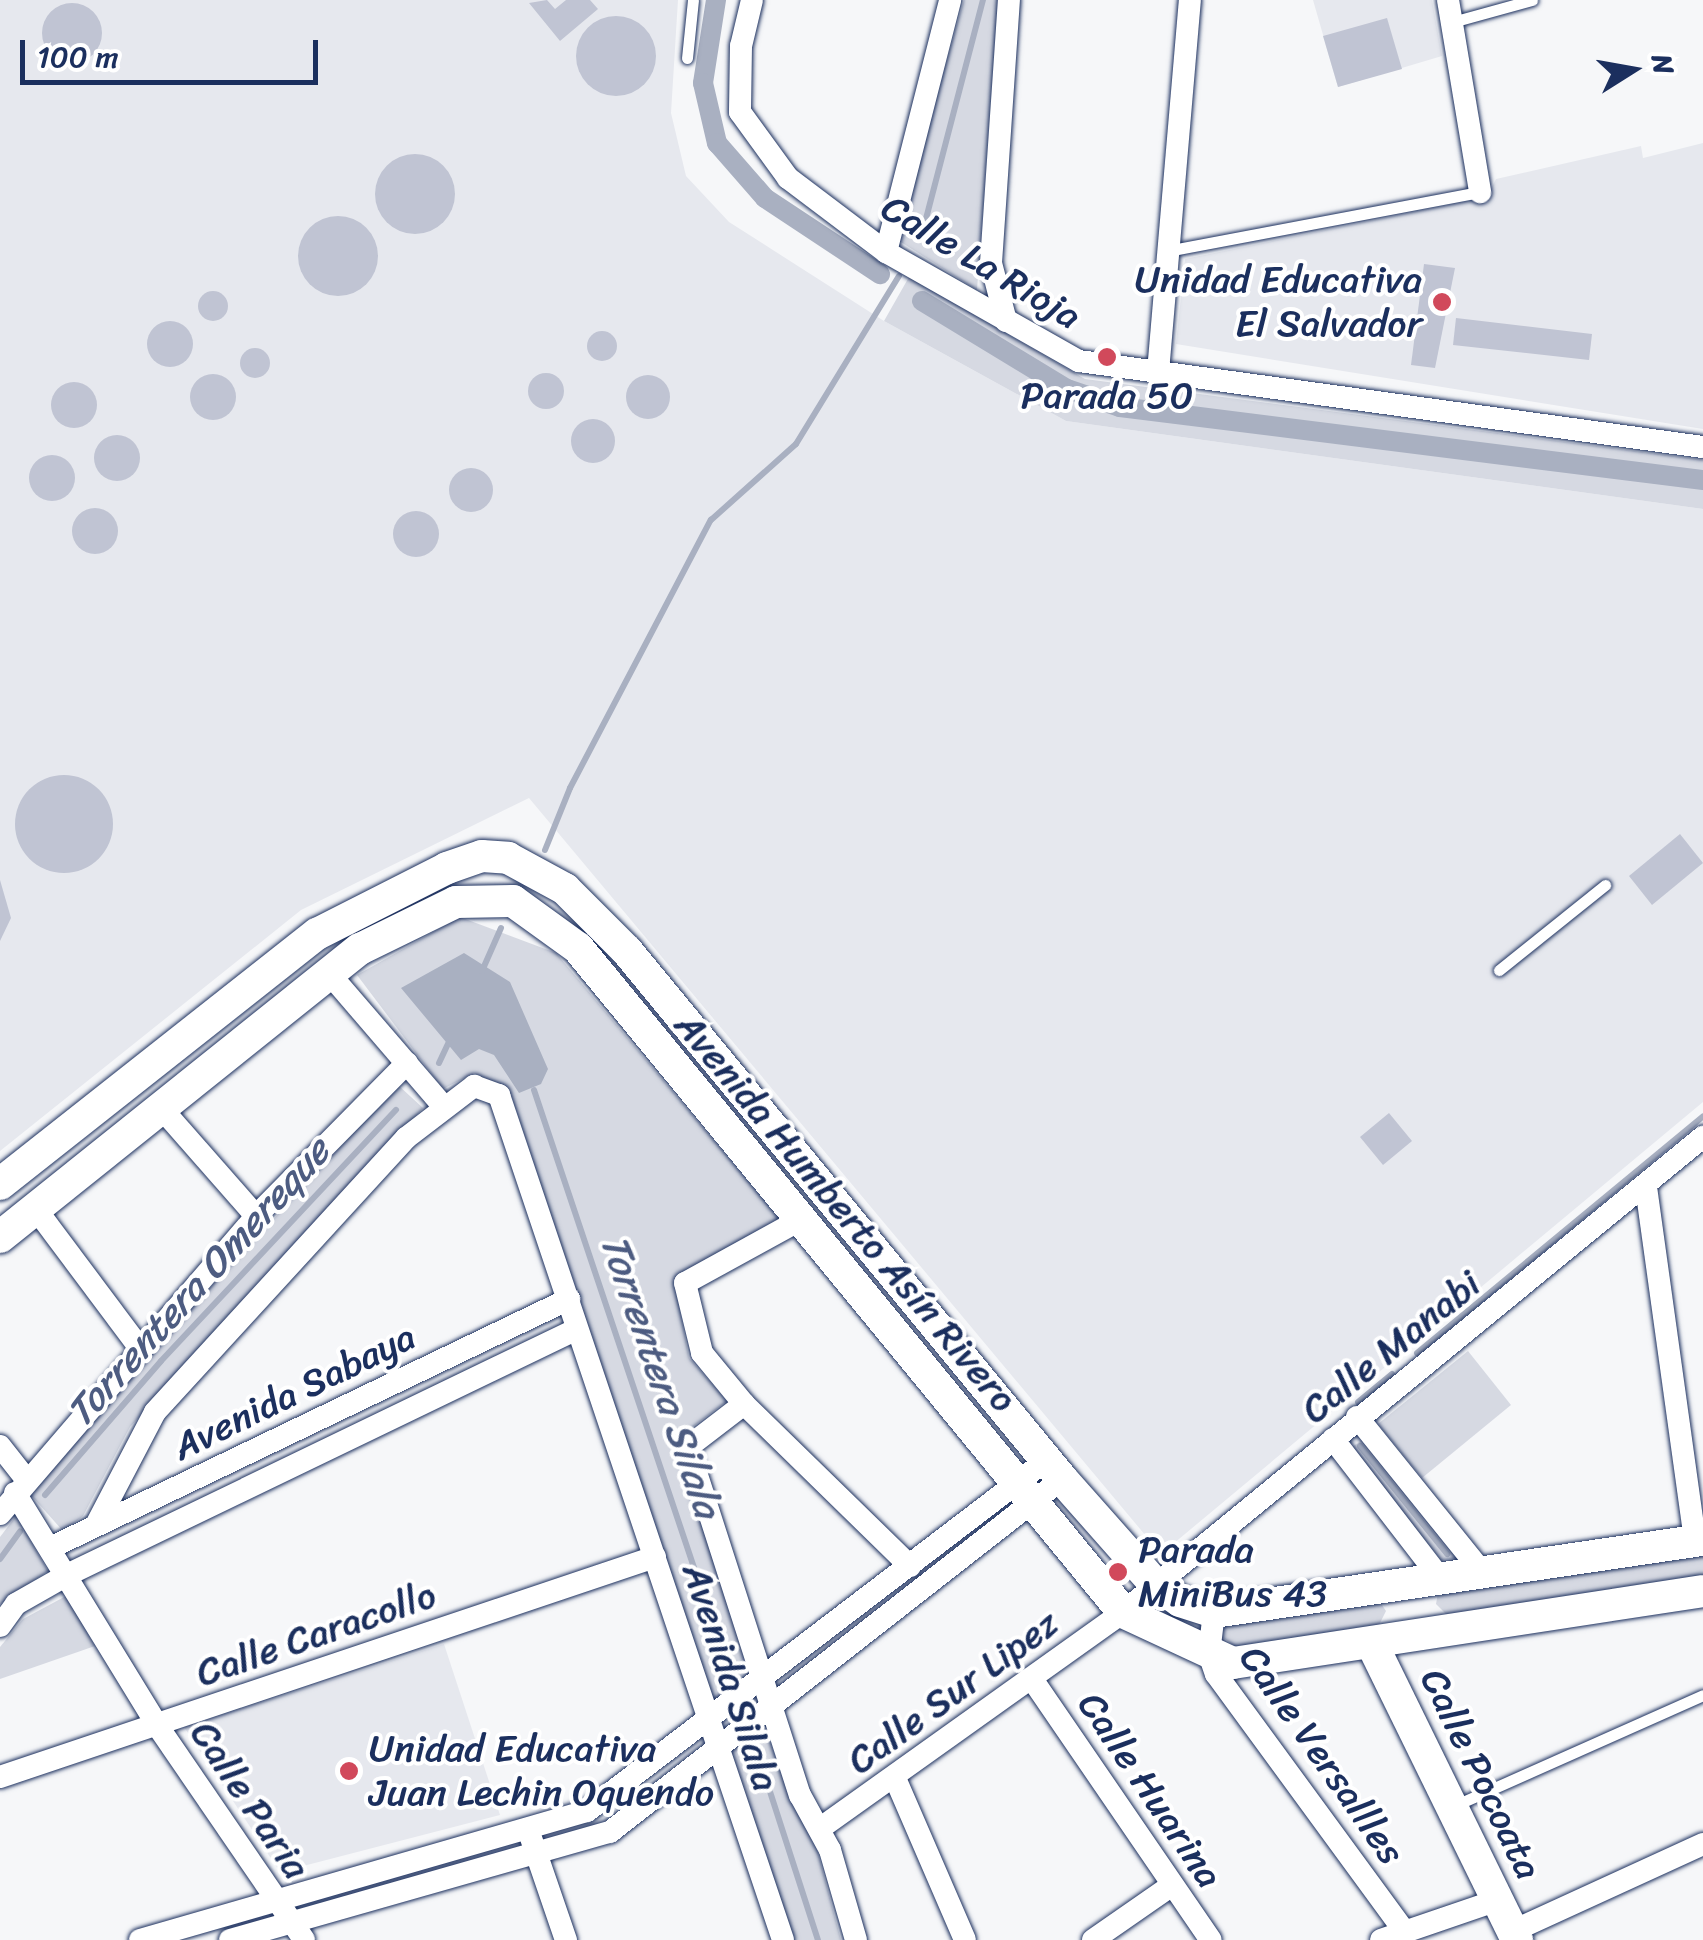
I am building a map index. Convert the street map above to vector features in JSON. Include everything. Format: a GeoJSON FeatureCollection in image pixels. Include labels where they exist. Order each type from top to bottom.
{"type":"FeatureCollection","features":[{"type":"Feature","properties":{"kind":"street","name":"Calle La Rioja"},"geometry":{"type":"LineString","coordinates":[[752,0],[741,46],[740,112],[758,144],[788,178],[886,252],[1080,361],[1703,447]]}},
{"type":"Feature","properties":{"kind":"street"},"geometry":{"type":"LineString","coordinates":[[886,252],[950,0]]}},
{"type":"Feature","properties":{"kind":"street"},"geometry":{"type":"LineString","coordinates":[[1006,320],[990,263],[1009,0]]}},
{"type":"Feature","properties":{"kind":"street"},"geometry":{"type":"LineString","coordinates":[[1158,372],[1190,0]]}},
{"type":"Feature","properties":{"kind":"street"},"geometry":{"type":"LineString","coordinates":[[1450,11],[1480,192]]}},
{"type":"Feature","properties":{"kind":"street","name":"Avenida Humberto Asín Rivero"},"geometry":{"type":"LineString","coordinates":[[0,1184],[317,934],[447,868],[482,856],[540,871],[628,951],[1054,1470],[1155,1584],[1214,1612]]}},
{"type":"Feature","properties":{"kind":"street","name":"Avenida Humberto Asín Rivero"},"geometry":{"type":"LineString","coordinates":[[0,1237],[327,971],[456,902],[484,896],[538,913],[600,976],[1124,1612],[1233,1663],[1703,1591]]}},
{"type":"Feature","properties":{"kind":"street"},"geometry":{"type":"LineString","coordinates":[[600,976],[628,951]]}},
{"type":"Feature","properties":{"kind":"street"},"geometry":{"type":"LineString","coordinates":[[96,1525],[155,1412],[406,1138],[443,1106],[327,971]]}},
{"type":"Feature","properties":{"kind":"street"},"geometry":{"type":"LineString","coordinates":[[0,1514],[256,1216],[407,1062]]}},
{"type":"Feature","properties":{"kind":"street","name":"Avenida Silala"},"geometry":{"type":"LineString","coordinates":[[443,1106],[474,1086],[499,1095],[711,1734],[784,1940]]}},
{"type":"Feature","properties":{"kind":"street"},"geometry":{"type":"LineString","coordinates":[[162,1109],[256,1216]]}},
{"type":"Feature","properties":{"kind":"street","name":"Calle Manabi"},"geometry":{"type":"LineString","coordinates":[[1124,1612],[1703,1137]]}},
{"type":"Feature","properties":{"kind":"street"},"geometry":{"type":"LineString","coordinates":[[1214,1612],[1699,1540],[1646,1187]]}},
{"type":"Feature","properties":{"kind":"street"},"geometry":{"type":"LineString","coordinates":[[34,1208],[140,1347]]}},
{"type":"Feature","properties":{"kind":"street"},"geometry":{"type":"LineString","coordinates":[[798,1221],[685,1283],[702,1353],[744,1404],[910,1566]]}},
{"type":"Feature","properties":{"kind":"street","name":"Avenida Sabaya"},"geometry":{"type":"LineString","coordinates":[[50,1548],[569,1299]]}},
{"type":"Feature","properties":{"kind":"street","name":"Avenida Sabaya"},"geometry":{"type":"LineString","coordinates":[[0,1626],[16,1604],[67,1575],[577,1329]]}},
{"type":"Feature","properties":{"kind":"street","name":"Avenida Silala"},"geometry":{"type":"LineString","coordinates":[[744,1404],[688,1446],[800,1796],[822,1827],[856,1940]]}},
{"type":"Feature","properties":{"kind":"street"},"geometry":{"type":"LineString","coordinates":[[1357,1417],[1482,1572]]}},
{"type":"Feature","properties":{"kind":"street"},"geometry":{"type":"LineString","coordinates":[[1333,1439],[1440,1578]]}},
{"type":"Feature","properties":{"kind":"street","name":"Calle Paria"},"geometry":{"type":"LineString","coordinates":[[0,1446],[50,1548],[157,1725],[298,1930]]}},
{"type":"Feature","properties":{"kind":"street"},"geometry":{"type":"LineString","coordinates":[[140,1940],[526,1825],[587,1812],[769,1702],[1054,1470]]}},
{"type":"Feature","properties":{"kind":"street"},"geometry":{"type":"LineString","coordinates":[[230,1940],[298,1930],[535,1848],[610,1832],[711,1734],[763,1676],[910,1566],[1025,1492]]}},
{"type":"Feature","properties":{"kind":"street","name":"Calle Caracollo"},"geometry":{"type":"LineString","coordinates":[[0,1777],[654,1557]]}},
{"type":"Feature","properties":{"kind":"street"},"geometry":{"type":"LineString","coordinates":[[1406,1583],[1415,1637]]}},
{"type":"Feature","properties":{"kind":"street","name":"Calle Sur Lipez"},"geometry":{"type":"LineString","coordinates":[[822,1827],[1124,1612]]}},
{"type":"Feature","properties":{"kind":"street","name":"Calle Versallles"},"geometry":{"type":"LineString","coordinates":[[1214,1612],[1208,1654],[1216,1674],[1404,1931]]}},
{"type":"Feature","properties":{"kind":"street","name":"Calle Pocoata"},"geometry":{"type":"LineString","coordinates":[[1372,1644],[1455,1806],[1515,1936]]}},
{"type":"Feature","properties":{"kind":"street","name":"Calle Huarina"},"geometry":{"type":"LineString","coordinates":[[1032,1679],[1211,1940]]}},
{"type":"Feature","properties":{"kind":"street"},"geometry":{"type":"LineString","coordinates":[[895,1778],[965,1940]]}},
{"type":"Feature","properties":{"kind":"street"},"geometry":{"type":"LineString","coordinates":[[526,1825],[566,1940]]}},
{"type":"Feature","properties":{"kind":"street"},"geometry":{"type":"LineString","coordinates":[[1515,1936],[1703,1844]]}},
{"type":"Feature","properties":{"kind":"street"},"geometry":{"type":"LineString","coordinates":[[1093,1940],[1172,1885]]}},
{"type":"Feature","properties":{"kind":"street"},"geometry":{"type":"LineString","coordinates":[[1381,1940],[1498,1900]]}},
{"type":"Feature","properties":{"kind":"lane"},"geometry":{"type":"LineString","coordinates":[[687,58],[693,0]]}},
{"type":"Feature","properties":{"kind":"lane"},"geometry":{"type":"LineString","coordinates":[[1450,11],[1532,0]]}},
{"type":"Feature","properties":{"kind":"lane"},"geometry":{"type":"LineString","coordinates":[[1167,251],[1480,192]]}},
{"type":"Feature","properties":{"kind":"lane"},"geometry":{"type":"LineString","coordinates":[[1499,970],[1605,885]]}},
{"type":"Feature","properties":{"kind":"lane"},"geometry":{"type":"LineString","coordinates":[[1455,1806],[1703,1695]]}},
{"type":"Feature","properties":{"kind":"shaded area"},"geometry":{"type":"Polygon","coordinates":[[[0,0],[678,0],[671,113],[686,176],[729,222],[884,321],[1066,421],[1703,509],[1703,1102],[1161,1554],[529,798],[301,910],[0,1151],[0,0]]]}},
{"type":"Feature","properties":{"kind":"shaded area"},"geometry":{"type":"Polygon","coordinates":[[[964,0],[998,0],[977,290],[896,239],[964,0]]]}},
{"type":"Feature","properties":{"kind":"shaded area"},"geometry":{"type":"Polygon","coordinates":[[[1313,0],[1432,0],[1442,56],[1338,87],[1313,0]]]}},
{"type":"Feature","properties":{"kind":"shaded area","name":"Unidad Educativa El Salvador"},"geometry":{"type":"Polygon","coordinates":[[[1703,143],[1703,429],[1176,344],[1185,259],[1487,197],[1496,179],[1641,146],[1643,158],[1703,143]]]}},
{"type":"Feature","properties":{"kind":"shaded area"},"geometry":{"type":"Polygon","coordinates":[[[909,277],[1085,379],[1703,460],[1703,509],[1066,421],[884,321],[909,277]]]}},
{"type":"Feature","properties":{"kind":"shaded area"},"geometry":{"type":"Polygon","coordinates":[[[460,917],[556,953],[779,1218],[674,1279],[689,1358],[727,1401],[675,1440],[750,1675],[715,1705],[509,1089],[474,1073],[443,1089],[357,975],[460,917]]]}},
{"type":"Feature","properties":{"kind":"shaded area"},"geometry":{"type":"Polygon","coordinates":[[[398,1085],[423,1108],[130,1427],[83,1516],[63,1531],[30,1494],[143,1360],[398,1085]]]}},
{"type":"Feature","properties":{"kind":"shaded area"},"geometry":{"type":"Polygon","coordinates":[[[1468,1351],[1511,1405],[1422,1478],[1378,1424],[1468,1351]]]}},
{"type":"Feature","properties":{"kind":"shaded area"},"geometry":{"type":"Polygon","coordinates":[[[1363,1439],[1458,1558],[1441,1560],[1351,1448],[1363,1439]]]}},
{"type":"Feature","properties":{"kind":"shaded area"},"geometry":{"type":"Polygon","coordinates":[[[16,1516],[48,1571],[0,1604],[0,1537],[16,1516]]]}},
{"type":"Feature","properties":{"kind":"shaded area"},"geometry":{"type":"Polygon","coordinates":[[[1703,1549],[1703,1578],[1447,1615],[1436,1604],[1438,1593],[1703,1549]]]}},
{"type":"Feature","properties":{"kind":"shaded area"},"geometry":{"type":"Polygon","coordinates":[[[66,1596],[95,1646],[0,1679],[0,1647],[23,1619],[66,1596]]]}},
{"type":"Feature","properties":{"kind":"shaded area"},"geometry":{"type":"Polygon","coordinates":[[[1380,1602],[1386,1611],[1379,1625],[1237,1648],[1221,1636],[1224,1626],[1380,1602]]]}},
{"type":"Feature","properties":{"kind":"shaded area","name":"Unidad Educativa Juan Lechin Oquendo"},"geometry":{"type":"Polygon","coordinates":[[[444,1644],[500,1815],[280,1872],[184,1727],[444,1644]]]}},
{"type":"Feature","properties":{"kind":"shaded area"},"geometry":{"type":"Polygon","coordinates":[[[763,1722],[792,1803],[815,1842],[841,1940],[790,1940],[724,1753],[763,1722]]]}},
{"type":"Feature","properties":{"kind":"water"},"geometry":{"type":"Polygon","coordinates":[[[464,953],[510,982],[548,1069],[541,1084],[519,1093],[494,1055],[479,1049],[461,1060],[401,988],[464,953]]]}},
{"type":"Feature","properties":{"kind":"building"},"geometry":{"type":"Polygon","coordinates":[[[547,0],[555,9],[566,0],[590,0],[598,9],[560,41],[529,3],[547,0]]]}},
{"type":"Feature","properties":{"kind":"building"},"geometry":{"type":"Polygon","coordinates":[[[72,3],[93,12],[102,33],[93,54],[72,63],[51,54],[42,33],[51,12],[72,3]]]}},
{"type":"Feature","properties":{"kind":"building"},"geometry":{"type":"Polygon","coordinates":[[[616,16],[631,19],[644,28],[653,41],[653,71],[644,84],[631,93],[616,96],[601,93],[588,84],[579,71],[576,56],[579,41],[588,28],[601,19],[616,16]]]}},
{"type":"Feature","properties":{"kind":"building"},"geometry":{"type":"Polygon","coordinates":[[[1387,18],[1402,69],[1338,87],[1323,36],[1387,18]]]}},
{"type":"Feature","properties":{"kind":"building"},"geometry":{"type":"Polygon","coordinates":[[[415,154],[430,157],[443,166],[452,179],[452,209],[443,222],[430,231],[415,234],[400,231],[387,222],[378,209],[375,194],[378,179],[387,166],[400,157],[415,154]]]}},
{"type":"Feature","properties":{"kind":"building"},"geometry":{"type":"Polygon","coordinates":[[[338,216],[353,219],[366,228],[375,241],[375,271],[366,284],[353,293],[338,296],[323,293],[310,284],[301,271],[298,256],[301,241],[310,228],[323,219],[338,216]]]}},
{"type":"Feature","properties":{"kind":"building"},"geometry":{"type":"Polygon","coordinates":[[[1424,264],[1455,268],[1435,368],[1411,365],[1424,264]]]}},
{"type":"Feature","properties":{"kind":"building"},"geometry":{"type":"Polygon","coordinates":[[[213,291],[224,295],[228,306],[224,317],[213,321],[202,317],[198,306],[202,295],[213,291]]]}},
{"type":"Feature","properties":{"kind":"building"},"geometry":{"type":"Polygon","coordinates":[[[1456,318],[1592,334],[1589,360],[1453,345],[1456,318]]]}},
{"type":"Feature","properties":{"kind":"building"},"geometry":{"type":"Polygon","coordinates":[[[170,321],[186,328],[193,344],[186,360],[170,367],[154,360],[147,344],[154,328],[170,321]]]}},
{"type":"Feature","properties":{"kind":"building"},"geometry":{"type":"Polygon","coordinates":[[[602,331],[613,335],[617,346],[613,357],[602,361],[591,357],[587,346],[591,335],[602,331]]]}},
{"type":"Feature","properties":{"kind":"building"},"geometry":{"type":"Polygon","coordinates":[[[255,348],[266,352],[270,363],[266,374],[255,378],[244,374],[240,363],[244,352],[255,348]]]}},
{"type":"Feature","properties":{"kind":"building"},"geometry":{"type":"Polygon","coordinates":[[[546,373],[559,378],[564,391],[559,404],[546,409],[533,404],[528,391],[533,378],[546,373]]]}},
{"type":"Feature","properties":{"kind":"building"},"geometry":{"type":"Polygon","coordinates":[[[213,374],[229,381],[236,397],[229,413],[213,420],[197,413],[190,397],[197,381],[213,374]]]}},
{"type":"Feature","properties":{"kind":"building"},"geometry":{"type":"Polygon","coordinates":[[[648,375],[664,381],[670,397],[664,413],[648,419],[632,413],[626,397],[632,381],[648,375]]]}},
{"type":"Feature","properties":{"kind":"building"},"geometry":{"type":"Polygon","coordinates":[[[74,382],[90,389],[97,405],[90,421],[74,428],[58,421],[51,405],[58,389],[74,382]]]}},
{"type":"Feature","properties":{"kind":"building"},"geometry":{"type":"Polygon","coordinates":[[[593,419],[609,425],[615,441],[609,457],[593,463],[577,457],[571,441],[577,425],[593,419]]]}},
{"type":"Feature","properties":{"kind":"building"},"geometry":{"type":"Polygon","coordinates":[[[117,435],[133,442],[140,458],[133,474],[117,481],[101,474],[94,458],[101,442],[117,435]]]}},
{"type":"Feature","properties":{"kind":"building"},"geometry":{"type":"Polygon","coordinates":[[[52,455],[68,462],[75,478],[68,494],[52,501],[36,494],[29,478],[36,462],[52,455]]]}},
{"type":"Feature","properties":{"kind":"building"},"geometry":{"type":"Polygon","coordinates":[[[471,468],[487,474],[493,490],[487,506],[471,512],[455,506],[449,490],[455,474],[471,468]]]}},
{"type":"Feature","properties":{"kind":"building"},"geometry":{"type":"Polygon","coordinates":[[[95,508],[111,515],[118,531],[111,547],[95,554],[79,547],[72,531],[79,515],[95,508]]]}},
{"type":"Feature","properties":{"kind":"building"},"geometry":{"type":"Polygon","coordinates":[[[416,511],[432,518],[439,534],[432,550],[416,557],[400,550],[393,534],[400,518],[416,511]]]}},
{"type":"Feature","properties":{"kind":"building"},"geometry":{"type":"Polygon","coordinates":[[[64,775],[83,779],[99,789],[109,805],[113,824],[109,843],[99,859],[83,869],[64,873],[45,869],[29,859],[19,843],[15,824],[19,805],[29,789],[45,779],[64,775]]]}},
{"type":"Feature","properties":{"kind":"building"},"geometry":{"type":"Polygon","coordinates":[[[1680,834],[1703,863],[1652,905],[1629,876],[1680,834]]]}},
{"type":"Feature","properties":{"kind":"building"},"geometry":{"type":"Polygon","coordinates":[[[0,880],[11,918],[0,941],[0,880]]]}},
{"type":"Feature","properties":{"kind":"building"},"geometry":{"type":"Polygon","coordinates":[[[1389,1113],[1412,1141],[1383,1165],[1360,1137],[1389,1113]]]}},
{"type":"Feature","properties":{"kind":"waterway"},"geometry":{"type":"LineString","coordinates":[[716,0],[703,83],[717,143],[765,198],[880,274]]}},
{"type":"Feature","properties":{"kind":"waterway"},"geometry":{"type":"LineString","coordinates":[[922,234],[983,0]]}},
{"type":"Feature","properties":{"kind":"waterway"},"geometry":{"type":"LineString","coordinates":[[545,850],[570,788],[711,520],[796,444],[899,276]]}},
{"type":"Feature","properties":{"kind":"waterway"},"geometry":{"type":"LineString","coordinates":[[922,301],[1067,389],[1120,407],[1703,480]]}},
{"type":"Feature","properties":{"kind":"waterway"},"geometry":{"type":"LineString","coordinates":[[482,971],[501,928]]}},
{"type":"Feature","properties":{"kind":"waterway","name":"Torrentera Omereque"},"geometry":{"type":"LineString","coordinates":[[439,1063],[449,1042]]}},
{"type":"Feature","properties":{"kind":"waterway","name":"Torrentera Silala"},"geometry":{"type":"LineString","coordinates":[[534,1090],[732,1681]]}},
{"type":"Feature","properties":{"kind":"waterway","name":"Torrentera Omereque"},"geometry":{"type":"LineString","coordinates":[[45,1495],[161,1361],[396,1110]]}},
{"type":"Feature","properties":{"kind":"waterway"},"geometry":{"type":"LineString","coordinates":[[1417,1353],[1703,1116]]}},
{"type":"Feature","properties":{"kind":"waterway"},"geometry":{"type":"LineString","coordinates":[[1358,1402],[1392,1374]]}},
{"type":"Feature","properties":{"kind":"waterway"},"geometry":{"type":"LineString","coordinates":[[1360,1446],[1447,1554]]}},
{"type":"Feature","properties":{"kind":"waterway","name":"Torrentera Omereque"},"geometry":{"type":"LineString","coordinates":[[0,1559],[20,1531]]}},
{"type":"Feature","properties":{"kind":"waterway","name":"Torrentera Silala"},"geometry":{"type":"LineString","coordinates":[[753,1739],[818,1940]]}},
{"type":"Feature","properties":{"kind":"place","name":"Unidad Educativa El Salvador"},"geometry":{"type":"Point","coordinates":[1442,302]}},
{"type":"Feature","properties":{"kind":"place","name":"Parada 50"},"geometry":{"type":"Point","coordinates":[1107,357]}},
{"type":"Feature","properties":{"kind":"place","name":"Parada MiniBus 43"},"geometry":{"type":"Point","coordinates":[1118,1572]}},
{"type":"Feature","properties":{"kind":"place","name":"Unidad Educativa Juan Lechin Oquendo"},"geometry":{"type":"Point","coordinates":[349,1771]}}]}
